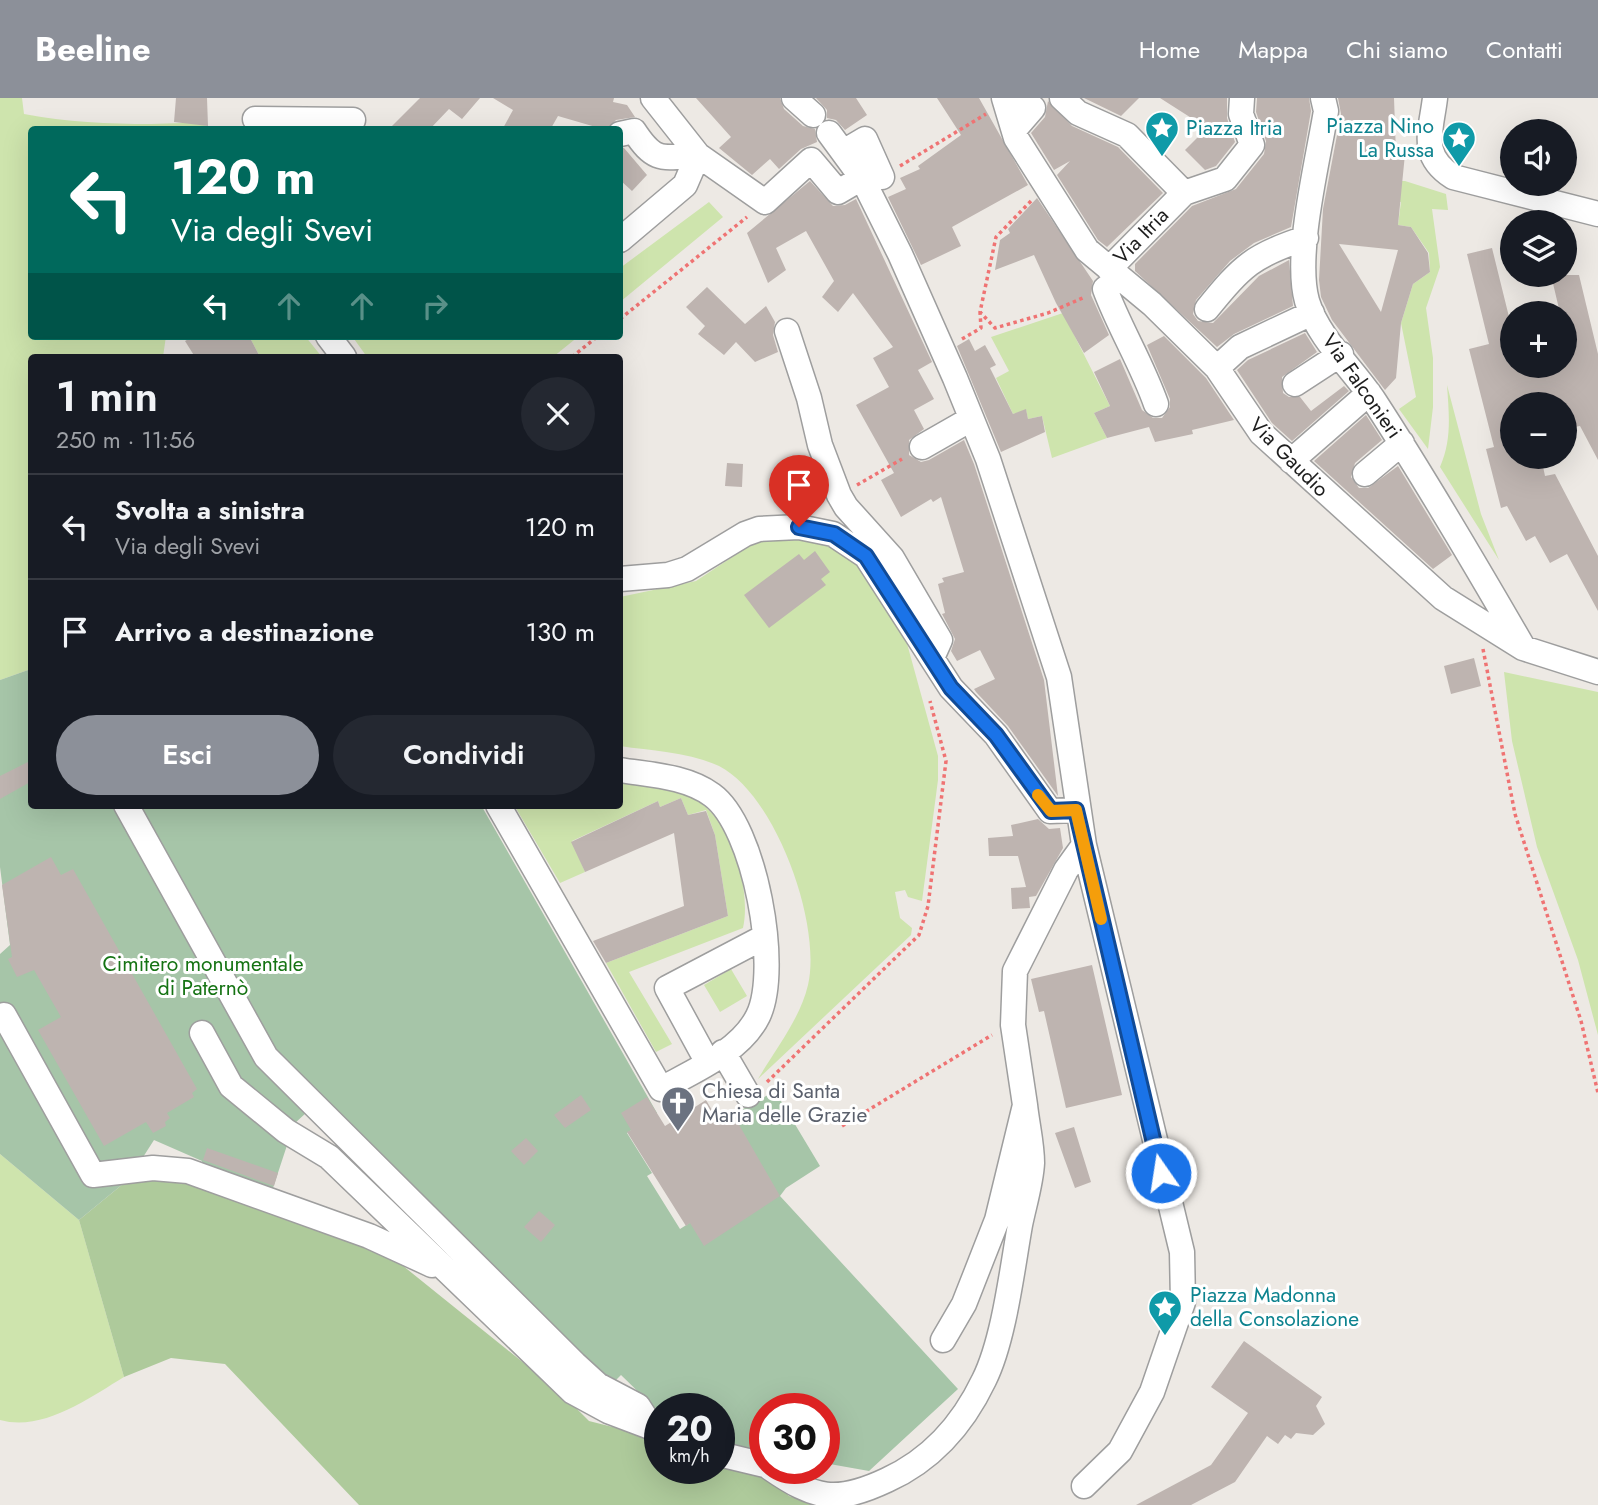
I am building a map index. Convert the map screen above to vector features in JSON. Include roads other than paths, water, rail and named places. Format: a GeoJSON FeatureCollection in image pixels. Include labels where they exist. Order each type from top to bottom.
{"type":"FeatureCollection","features":[{"type":"Feature","properties":{"kind":"street"},"geometry":{"type":"LineString","coordinates":[[653,98],[698,155],[765,202],[811,160],[838,192],[872,178]]}},
{"type":"Feature","properties":{"kind":"street"},"geometry":{"type":"LineString","coordinates":[[794,98],[872,178],[900,254],[988,459],[1059,677],[1076,810],[1182,1252],[1183,1301],[1152,1392],[1120,1451],[1084,1486]]}},
{"type":"Feature","properties":{"kind":"street"},"geometry":{"type":"LineString","coordinates":[[1015,134],[1033,108],[1022,98]]}},
{"type":"Feature","properties":{"kind":"street"},"geometry":{"type":"LineString","coordinates":[[1062,98],[1078,113],[1127,135],[1178,198],[1225,180],[1251,145],[1241,114],[1242,98]]}},
{"type":"Feature","properties":{"kind":"street","name":"Via Falconieri"},"geometry":{"type":"LineString","coordinates":[[1323,98],[1326,111],[1306,238],[1306,299],[1312,313],[1402,443],[1523,648]]}},
{"type":"Feature","properties":{"kind":"street"},"geometry":{"type":"LineString","coordinates":[[1435,98],[1429,141],[1433,160],[1440,169],[1453,177],[1598,214]]}},
{"type":"Feature","properties":{"kind":"street","name":"Via Gaudio"},"geometry":{"type":"LineString","coordinates":[[996,105],[1087,250],[1112,278],[1152,304],[1217,368],[1261,433],[1443,598],[1479,623],[1523,648],[1598,672]]}},
{"type":"Feature","properties":{"kind":"street"},"geometry":{"type":"LineString","coordinates":[[255,119],[354,116]]}},
{"type":"Feature","properties":{"kind":"street"},"geometry":{"type":"LineString","coordinates":[[623,134],[634,131],[648,151],[659,158],[698,155]]}},
{"type":"Feature","properties":{"kind":"street"},"geometry":{"type":"LineString","coordinates":[[623,238],[685,186],[698,155]]}},
{"type":"Feature","properties":{"kind":"street","name":"Via Itria"},"geometry":{"type":"LineString","coordinates":[[1112,278],[1178,198]]}},
{"type":"Feature","properties":{"kind":"street"},"geometry":{"type":"LineString","coordinates":[[1207,309],[1246,264],[1260,254],[1306,238]]}},
{"type":"Feature","properties":{"kind":"street"},"geometry":{"type":"LineString","coordinates":[[1112,278],[1118,325],[1145,372],[1156,404]]}},
{"type":"Feature","properties":{"kind":"street"},"geometry":{"type":"LineString","coordinates":[[1217,368],[1240,347],[1312,313]]}},
{"type":"Feature","properties":{"kind":"street"},"geometry":{"type":"LineString","coordinates":[[787,331],[809,398],[820,445],[839,495],[846,507],[891,558],[916,597],[940,640],[932,658]]}},
{"type":"Feature","properties":{"kind":"street"},"geometry":{"type":"LineString","coordinates":[[331,340],[343,354]]}},
{"type":"Feature","properties":{"kind":"street"},"geometry":{"type":"LineString","coordinates":[[1295,384],[1341,355]]}},
{"type":"Feature","properties":{"kind":"street"},"geometry":{"type":"LineString","coordinates":[[1291,461],[1369,393]]}},
{"type":"Feature","properties":{"kind":"street"},"geometry":{"type":"LineString","coordinates":[[922,447],[971,419]]}},
{"type":"Feature","properties":{"kind":"street"},"geometry":{"type":"LineString","coordinates":[[1365,474],[1402,443]]}},
{"type":"Feature","properties":{"kind":"street"},"geometry":{"type":"LineString","coordinates":[[623,579],[668,575],[687,569],[745,534],[778,526],[819,530],[850,543],[866,556],[951,688],[996,735],[1051,811],[1076,810]]}},
{"type":"Feature","properties":{"kind":"street"},"geometry":{"type":"LineString","coordinates":[[1443,598],[1478,570]]}},
{"type":"Feature","properties":{"kind":"street"},"geometry":{"type":"LineString","coordinates":[[500,809],[662,1090],[739,1041],[763,1003],[769,976],[755,875],[744,839],[729,812],[712,795],[694,785],[623,771]]}},
{"type":"Feature","properties":{"kind":"street"},"geometry":{"type":"LineString","coordinates":[[127,809],[266,1057],[575,1364],[598,1385],[638,1406],[644,1414]]}},
{"type":"Feature","properties":{"kind":"street"},"geometry":{"type":"LineString","coordinates":[[793,1484],[801,1489],[830,1496],[859,1492],[917,1466],[942,1443],[986,1378],[997,1337],[1032,1163],[1013,1026],[1015,971],[1066,870],[1084,845]]}},
{"type":"Feature","properties":{"kind":"street"},"geometry":{"type":"LineString","coordinates":[[748,1095],[716,1058],[667,988],[764,937]]}},
{"type":"Feature","properties":{"kind":"street"},"geometry":{"type":"LineString","coordinates":[[4,1015],[93,1175],[153,1168],[188,1171],[369,1236],[449,1272]]}},
{"type":"Feature","properties":{"kind":"street"},"geometry":{"type":"LineString","coordinates":[[202,1033],[232,1086],[286,1132],[329,1157],[573,1392],[608,1411],[644,1425]]}},
{"type":"Feature","properties":{"kind":"street"},"geometry":{"type":"LineString","coordinates":[[943,1340],[964,1304],[996,1220],[1025,1105]]}},
{"type":"Feature","properties":{"kind":"place","name":"Piazza Itria"},"geometry":{"type":"Point","coordinates":[1162,158]}},
{"type":"Feature","properties":{"kind":"place","name":"Piazza Nino La Russa"},"geometry":{"type":"Point","coordinates":[1459,168]}},
{"type":"Feature","properties":{"kind":"place","name":"Chiesa di Santa Maria delle Grazie"},"geometry":{"type":"Point","coordinates":[678,1133]}},
{"type":"Feature","properties":{"kind":"place","name":"Piazza Madonna della Consolazione"},"geometry":{"type":"Point","coordinates":[1165,1337]}},
{"type":"Feature","properties":{"kind":"park label","name":"Cimitero monumentale di Paternò"},"geometry":{"type":"Point","coordinates":[203,976]}}]}
